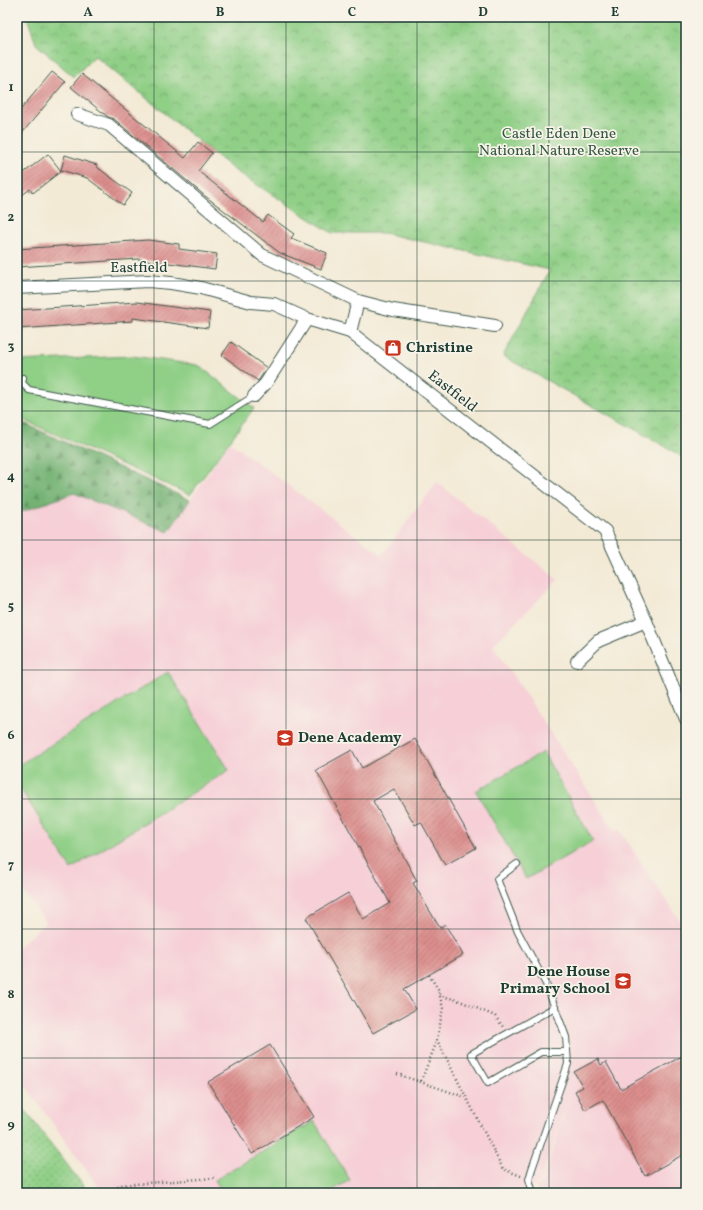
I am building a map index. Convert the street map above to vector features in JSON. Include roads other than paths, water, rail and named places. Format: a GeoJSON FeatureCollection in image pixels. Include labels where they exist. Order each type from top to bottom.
{"type":"FeatureCollection","features":[{"type":"Feature","properties":{"kind":"street"},"geometry":{"type":"LineString","coordinates":[[77,114],[109,126],[262,255],[358,301],[393,310],[495,326]]}},
{"type":"Feature","properties":{"kind":"street","name":"Eastfield"},"geometry":{"type":"LineString","coordinates":[[17,288],[148,281],[171,283],[201,288],[251,302],[274,304],[307,319],[350,332],[605,531],[646,621],[686,719]]}},
{"type":"Feature","properties":{"kind":"street"},"geometry":{"type":"LineString","coordinates":[[350,332],[358,301]]}},
{"type":"Feature","properties":{"kind":"street"},"geometry":{"type":"LineString","coordinates":[[254,396],[266,383],[307,319]]}},
{"type":"Feature","properties":{"kind":"street"},"geometry":{"type":"LineString","coordinates":[[577,661],[598,641],[646,621]]}},
{"type":"Feature","properties":{"kind":"lane"},"geometry":{"type":"LineString","coordinates":[[23,378],[22,383],[29,390],[210,424],[254,396]]}},
{"type":"Feature","properties":{"kind":"lane"},"geometry":{"type":"LineString","coordinates":[[517,864],[497,879],[518,932],[546,984],[555,1007],[566,1037],[568,1064],[529,1179],[533,1193]]}},
{"type":"Feature","properties":{"kind":"lane"},"geometry":{"type":"LineString","coordinates":[[555,1007],[471,1054],[488,1082],[541,1052],[567,1052]]}},
{"type":"Feature","properties":{"kind":"place","name":"Christine"},"geometry":{"type":"Point","coordinates":[393,348]}},
{"type":"Feature","properties":{"kind":"place","name":"Dene Academy"},"geometry":{"type":"Point","coordinates":[285,738]}},
{"type":"Feature","properties":{"kind":"place","name":"Dene House Primary School"},"geometry":{"type":"Point","coordinates":[623,981]}},
{"type":"Feature","properties":{"kind":"park label","name":"Castle Eden Dene National Nature Reserve"},"geometry":{"type":"Point","coordinates":[559,142]}}]}
